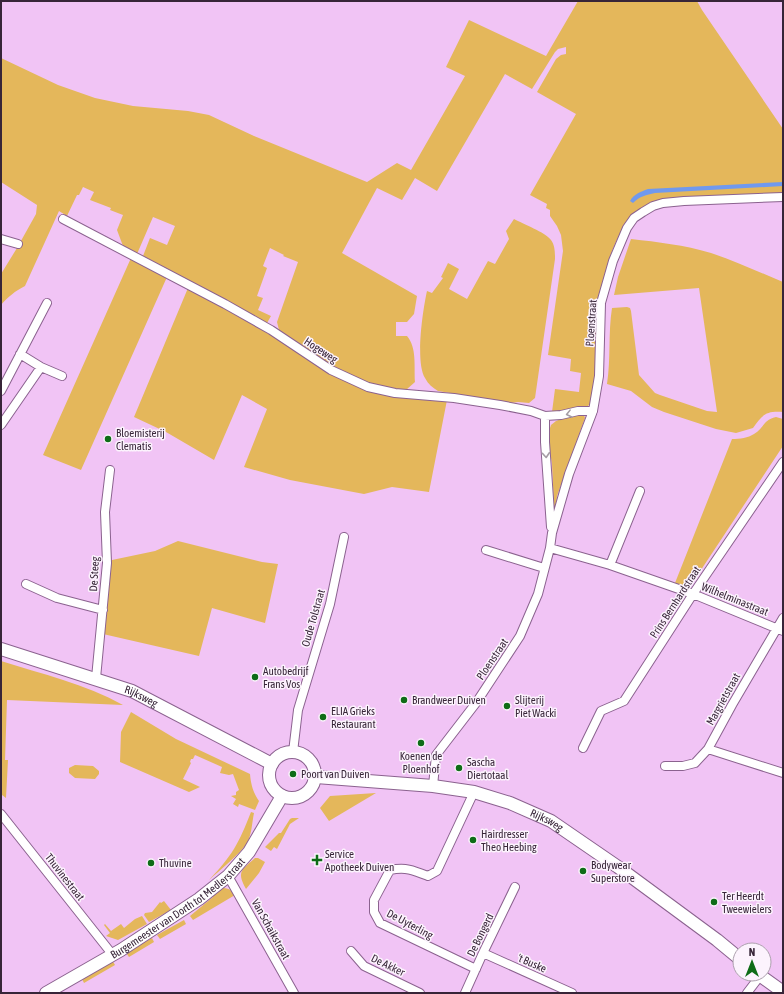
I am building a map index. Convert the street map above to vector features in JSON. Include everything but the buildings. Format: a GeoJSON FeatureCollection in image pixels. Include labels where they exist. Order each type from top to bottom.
{"type":"FeatureCollection","features":[{"type":"Feature","properties":{"kind":"street","name":"Ploenstraat"},"geometry":{"type":"LineString","coordinates":[[433,786],[436,755],[476,703],[520,636],[538,594],[550,548],[552,534],[569,474],[593,411],[599,376],[601,303],[613,261],[627,228],[634,218],[653,206],[663,203],[783,197]]}},
{"type":"Feature","properties":{"kind":"street","name":"Hogeweg"},"geometry":{"type":"LineString","coordinates":[[63,219],[225,304],[271,330],[331,370],[368,387],[396,393],[454,398],[500,405],[531,411],[545,416],[561,416],[578,411],[593,411]]}},
{"type":"Feature","properties":{"kind":"street"},"geometry":{"type":"LineString","coordinates":[[1,239],[18,244]]}},
{"type":"Feature","properties":{"kind":"street"},"geometry":{"type":"LineString","coordinates":[[1,391],[47,303]]}},
{"type":"Feature","properties":{"kind":"street"},"geometry":{"type":"LineString","coordinates":[[20,354],[41,367],[62,376]]}},
{"type":"Feature","properties":{"kind":"street"},"geometry":{"type":"LineString","coordinates":[[1,425],[41,367]]}},
{"type":"Feature","properties":{"kind":"street","name":"Ploenstraat"},"geometry":{"type":"LineString","coordinates":[[545,416],[545,442],[552,534]]}},
{"type":"Feature","properties":{"kind":"street","name":"Prins Bernhardstraat"},"geometry":{"type":"LineString","coordinates":[[582,748],[601,711],[624,702],[693,594],[783,462]]}},
{"type":"Feature","properties":{"kind":"street","name":"De Steeg"},"geometry":{"type":"LineString","coordinates":[[96,678],[107,563],[105,512],[110,470]]}},
{"type":"Feature","properties":{"kind":"street"},"geometry":{"type":"LineString","coordinates":[[610,565],[640,491]]}},
{"type":"Feature","properties":{"kind":"street","name":"Oude Tolstraat"},"geometry":{"type":"LineString","coordinates":[[293,752],[298,710],[330,604],[344,537]]}},
{"type":"Feature","properties":{"kind":"street","name":"Wilhelminastraat"},"geometry":{"type":"LineString","coordinates":[[550,548],[610,565],[693,594],[780,630]]}},
{"type":"Feature","properties":{"kind":"street"},"geometry":{"type":"LineString","coordinates":[[486,550],[544,568]]}},
{"type":"Feature","properties":{"kind":"street"},"geometry":{"type":"LineString","coordinates":[[26,584],[57,598],[103,610]]}},
{"type":"Feature","properties":{"kind":"street","name":"Margrietstraat"},"geometry":{"type":"LineString","coordinates":[[665,766],[683,766],[695,763],[708,749],[732,705],[780,630],[783,618]]}},
{"type":"Feature","properties":{"kind":"street","name":"Rijksweg"},"geometry":{"type":"LineString","coordinates":[[1,649],[96,678],[132,691],[272,764]]}},
{"type":"Feature","properties":{"kind":"street"},"geometry":{"type":"LineString","coordinates":[[708,749],[783,774]]}},
{"type":"Feature","properties":{"kind":"street"},"geometry":{"type":"LineString","coordinates":[[293,752],[299,753],[310,760],[315,769],[316,777],[311,788],[303,796],[289,798],[278,793],[271,783],[269,774],[272,764],[278,757],[282,754],[293,752]]}},
{"type":"Feature","properties":{"kind":"street","name":"Rijksweg"},"geometry":{"type":"LineString","coordinates":[[316,777],[433,786],[474,792],[510,803],[551,821],[618,867],[732,952]]}},
{"type":"Feature","properties":{"kind":"street","name":"De Uyterling"},"geometry":{"type":"LineString","coordinates":[[474,792],[437,871],[428,876],[402,868],[390,870],[374,900],[374,912],[380,923],[476,969]]}},
{"type":"Feature","properties":{"kind":"street","name":"Burgemeester van Dorth tot Medlerstraat"},"geometry":{"type":"LineString","coordinates":[[46,993],[121,950],[199,899],[228,876],[249,852],[282,796]]}},
{"type":"Feature","properties":{"kind":"street","name":"Thuvinestraat"},"geometry":{"type":"LineString","coordinates":[[1,814],[112,954]]}},
{"type":"Feature","properties":{"kind":"street","name":"Van Schaikstraat"},"geometry":{"type":"LineString","coordinates":[[228,876],[294,993]]}},
{"type":"Feature","properties":{"kind":"street","name":"De Bongerd"},"geometry":{"type":"LineString","coordinates":[[465,993],[515,887]]}},
{"type":"Feature","properties":{"kind":"street","name":"De Akker"},"geometry":{"type":"LineString","coordinates":[[351,950],[364,966],[420,993]]}},
{"type":"Feature","properties":{"kind":"street","name":"'t Buske"},"geometry":{"type":"LineString","coordinates":[[483,953],[572,993]]}},
{"type":"Feature","properties":{"kind":"street"},"geometry":{"type":"LineString","coordinates":[[747,993],[754,982]]}},
{"type":"Feature","properties":{"kind":"street"},"geometry":{"type":"LineString","coordinates":[[769,982],[783,992]]}},
{"type":"Feature","properties":{"kind":"shaded area"},"geometry":{"type":"Polygon","coordinates":[[[578,1],[697,1],[783,129],[783,193],[670,198],[651,203],[643,207],[631,217],[626,224],[614,246],[609,260],[592,399],[588,406],[552,412],[555,389],[579,392],[581,373],[570,371],[571,359],[548,355],[563,251],[561,235],[550,216],[550,210],[546,208],[547,204],[530,195],[576,114],[537,92],[556,59],[561,55],[566,54],[566,47],[558,49],[555,52],[532,89],[505,74],[437,191],[415,178],[402,200],[377,188],[342,253],[417,296],[414,314],[407,322],[396,322],[396,336],[407,336],[414,352],[415,382],[406,390],[382,387],[353,377],[320,358],[279,330],[277,322],[298,262],[283,256],[284,255],[270,248],[263,266],[267,268],[257,296],[263,298],[258,310],[271,316],[267,323],[143,256],[150,238],[167,245],[175,226],[153,217],[137,254],[123,246],[117,230],[123,215],[110,210],[111,208],[90,200],[94,192],[83,187],[79,195],[77,195],[67,216],[59,211],[25,286],[12,294],[1,305],[1,274],[36,214],[37,205],[1,182],[1,58],[58,85],[95,98],[133,106],[188,111],[209,115],[254,136],[367,182],[397,163],[411,170],[465,76],[446,67],[469,20],[546,56],[578,1]]]}},
{"type":"Feature","properties":{"kind":"shaded area"},"geometry":{"type":"Polygon","coordinates":[[[514,219],[548,237],[552,242],[554,249],[555,259],[535,398],[529,403],[511,403],[438,391],[426,380],[422,370],[420,348],[427,291],[432,293],[443,278],[441,277],[448,263],[459,269],[449,289],[467,299],[488,261],[495,264],[509,239],[506,231],[514,219]]]}},
{"type":"Feature","properties":{"kind":"shaded area"},"geometry":{"type":"Polygon","coordinates":[[[631,239],[701,250],[738,263],[783,282],[783,412],[765,414],[753,428],[736,433],[716,429],[664,412],[652,407],[631,391],[607,384],[612,308],[627,307],[630,308],[631,311],[639,375],[655,393],[707,411],[717,412],[699,288],[614,295],[618,277],[631,239]]]}},
{"type":"Feature","properties":{"kind":"shaded area"},"geometry":{"type":"Polygon","coordinates":[[[131,258],[167,277],[81,470],[43,455],[131,258]]]}},
{"type":"Feature","properties":{"kind":"shaded area"},"geometry":{"type":"Polygon","coordinates":[[[188,288],[278,339],[344,380],[447,400],[429,492],[392,487],[364,494],[290,480],[244,467],[267,409],[242,395],[214,460],[166,432],[134,417],[188,288]]]}},
{"type":"Feature","properties":{"kind":"shaded area"},"geometry":{"type":"Polygon","coordinates":[[[584,415],[585,418],[557,496],[556,506],[554,506],[552,464],[548,440],[549,431],[551,425],[556,421],[566,417],[584,415]]]}},
{"type":"Feature","properties":{"kind":"shaded area"},"geometry":{"type":"Polygon","coordinates":[[[776,417],[783,419],[783,446],[693,582],[686,587],[675,583],[732,439],[744,438],[752,435],[757,432],[768,420],[776,417]]]}},
{"type":"Feature","properties":{"kind":"shaded area"},"geometry":{"type":"Polygon","coordinates":[[[178,541],[262,562],[278,564],[265,623],[212,608],[199,656],[103,634],[108,565],[112,560],[155,551],[178,541]]]}},
{"type":"Feature","properties":{"kind":"shaded area"},"geometry":{"type":"Polygon","coordinates":[[[1,661],[79,685],[123,705],[7,700],[5,760],[8,760],[6,798],[1,795],[1,661]]]}},
{"type":"Feature","properties":{"kind":"shaded area"},"geometry":{"type":"Polygon","coordinates":[[[131,712],[176,739],[250,774],[255,795],[259,801],[255,810],[239,804],[238,807],[233,804],[236,799],[231,796],[236,795],[236,792],[239,790],[233,774],[229,775],[220,773],[222,767],[195,755],[193,759],[191,759],[191,763],[183,779],[200,787],[189,792],[120,762],[121,732],[131,712]]]}},
{"type":"Feature","properties":{"kind":"shaded area"},"geometry":{"type":"Polygon","coordinates":[[[75,765],[93,766],[99,771],[99,774],[95,779],[75,778],[69,773],[69,768],[75,765]]]}},
{"type":"Feature","properties":{"kind":"shaded area"},"geometry":{"type":"Polygon","coordinates":[[[376,793],[329,821],[320,808],[330,796],[376,793]]]}},
{"type":"Feature","properties":{"kind":"shaded area"},"geometry":{"type":"Polygon","coordinates":[[[251,812],[254,813],[251,832],[244,848],[209,880],[224,864],[234,849],[251,812]]]}},
{"type":"Feature","properties":{"kind":"shaded area"},"geometry":{"type":"Polygon","coordinates":[[[292,818],[299,818],[290,824],[277,849],[274,847],[271,851],[265,847],[279,833],[281,833],[292,818]]]}},
{"type":"Feature","properties":{"kind":"shaded area"},"geometry":{"type":"Polygon","coordinates":[[[255,858],[265,862],[259,873],[246,889],[241,878],[241,874],[244,868],[255,858]]]}},
{"type":"Feature","properties":{"kind":"shaded area"},"geometry":{"type":"Polygon","coordinates":[[[221,888],[229,889],[235,895],[193,920],[190,916],[213,897],[213,893],[221,888]]]}},
{"type":"Feature","properties":{"kind":"shaded area"},"geometry":{"type":"Polygon","coordinates":[[[164,901],[171,910],[149,922],[144,915],[145,913],[152,912],[160,902],[161,903],[164,901]]]}},
{"type":"Feature","properties":{"kind":"shaded area"},"geometry":{"type":"Polygon","coordinates":[[[142,916],[147,924],[118,940],[106,936],[110,933],[104,925],[105,924],[111,931],[121,924],[124,928],[135,919],[142,916]]]}},
{"type":"Feature","properties":{"kind":"shaded area"},"geometry":{"type":"Polygon","coordinates":[[[184,920],[186,924],[160,939],[157,935],[184,920]]]}},
{"type":"Feature","properties":{"kind":"shaded area"},"geometry":{"type":"Polygon","coordinates":[[[152,938],[154,942],[129,957],[124,950],[134,948],[152,938]]]}},
{"type":"Feature","properties":{"kind":"shaded area"},"geometry":{"type":"Polygon","coordinates":[[[111,958],[115,965],[84,983],[82,979],[111,958]]]}},
{"type":"Feature","properties":{"kind":"water"},"geometry":{"type":"Polygon","coordinates":[[[783,182],[783,186],[655,193],[641,197],[633,203],[630,201],[635,195],[648,189],[783,182]]]}},
{"type":"Feature","properties":{"kind":"place","name":"Bloemisterij Clematis"},"geometry":{"type":"Point","coordinates":[108,439]}},
{"type":"Feature","properties":{"kind":"place","name":"Autobedrijf Frans Vos"},"geometry":{"type":"Point","coordinates":[255,677]}},
{"type":"Feature","properties":{"kind":"place","name":"Brandweer Duiven"},"geometry":{"type":"Point","coordinates":[404,700]}},
{"type":"Feature","properties":{"kind":"place","name":"Slijterij Piet Wacki"},"geometry":{"type":"Point","coordinates":[507,706]}},
{"type":"Feature","properties":{"kind":"place","name":"ELIA Grieks Restaurant"},"geometry":{"type":"Point","coordinates":[323,717]}},
{"type":"Feature","properties":{"kind":"place","name":"Koenen de Ploenhof"},"geometry":{"type":"Point","coordinates":[421,743]}},
{"type":"Feature","properties":{"kind":"place","name":"Sascha Diertotaal"},"geometry":{"type":"Point","coordinates":[459,768]}},
{"type":"Feature","properties":{"kind":"place","name":"Poort van Duiven"},"geometry":{"type":"Point","coordinates":[293,774]}},
{"type":"Feature","properties":{"kind":"place","name":"Hairdresser Theo Heebing"},"geometry":{"type":"Point","coordinates":[473,840]}},
{"type":"Feature","properties":{"kind":"place","name":"Service Apotheek Duiven"},"geometry":{"type":"Point","coordinates":[317,860]}},
{"type":"Feature","properties":{"kind":"place","name":"Thuvine"},"geometry":{"type":"Point","coordinates":[151,863]}},
{"type":"Feature","properties":{"kind":"place","name":"Bodywear Superstore"},"geometry":{"type":"Point","coordinates":[583,871]}},
{"type":"Feature","properties":{"kind":"place","name":"Ter Heerdt Tweewielers"},"geometry":{"type":"Point","coordinates":[714,902]}}]}
